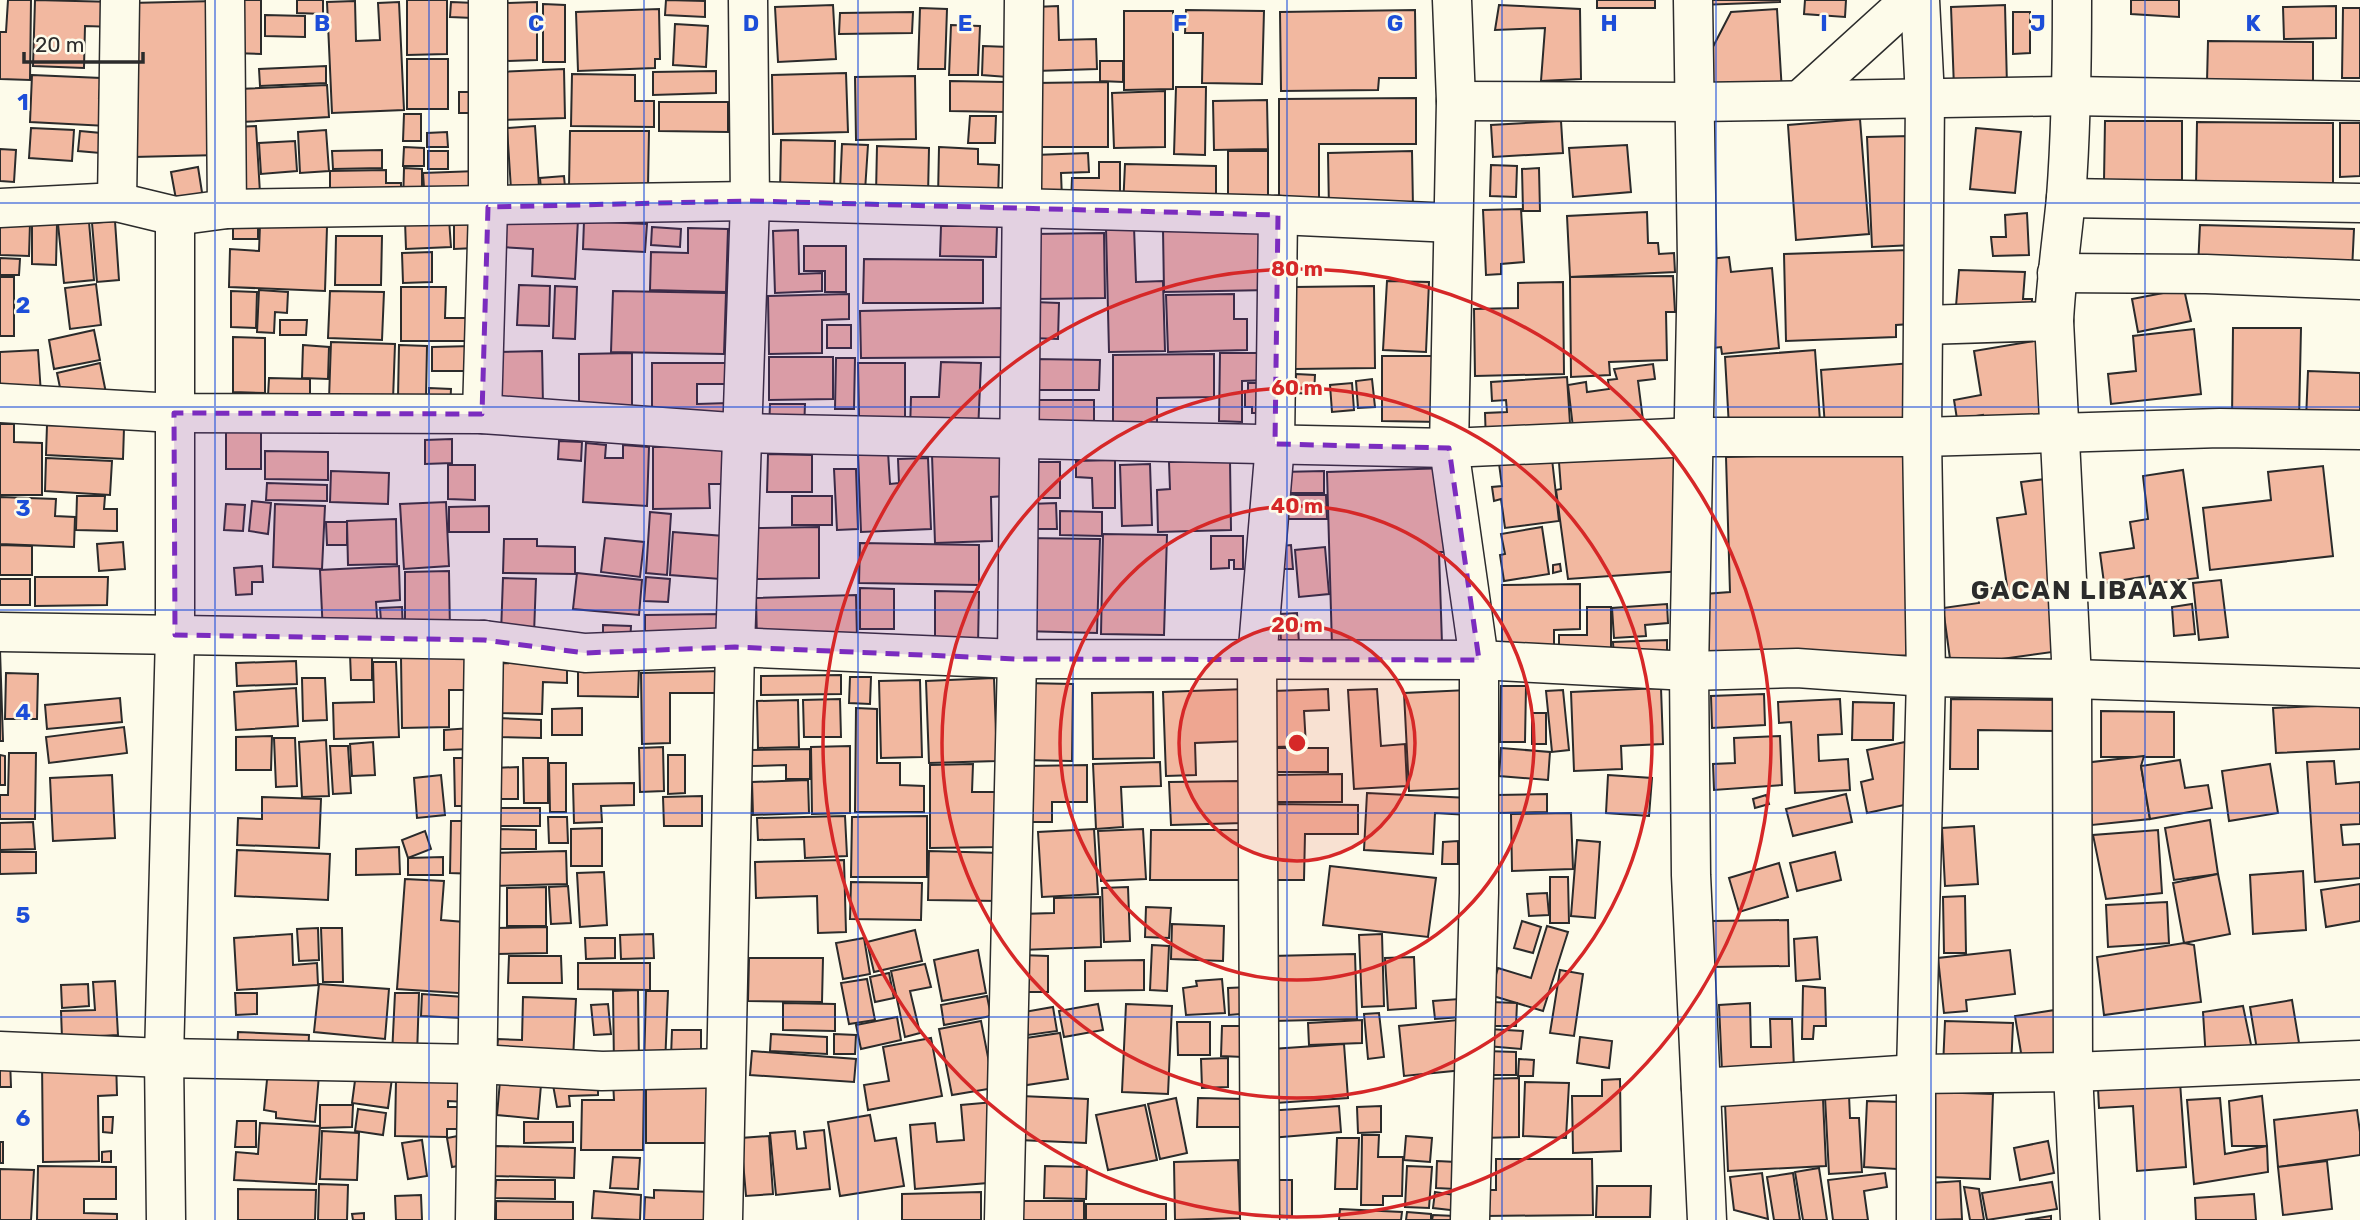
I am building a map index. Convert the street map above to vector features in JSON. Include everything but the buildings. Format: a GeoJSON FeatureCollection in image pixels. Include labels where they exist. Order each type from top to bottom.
{"type":"FeatureCollection","features":[{"type":"Feature","properties":{"kind":"street"},"geometry":{"type":"LineString","coordinates":[[117,202],[120,0]]}},
{"type":"Feature","properties":{"kind":"street"},"geometry":{"type":"LineString","coordinates":[[225,0],[227,209]]}},
{"type":"Feature","properties":{"kind":"street"},"geometry":{"type":"LineString","coordinates":[[482,414],[488,207],[488,0]]}},
{"type":"Feature","properties":{"kind":"street"},"geometry":{"type":"LineString","coordinates":[[723,1220],[724,1068],[735,648],[750,201],[748,0]]}},
{"type":"Feature","properties":{"kind":"street"},"geometry":{"type":"LineString","coordinates":[[1004,1220],[1017,659],[1024,0]]}},
{"type":"Feature","properties":{"kind":"street"},"geometry":{"type":"LineString","coordinates":[[1452,0],[1455,102],[1449,448],[1479,660],[1479,893],[1471,1220]]}},
{"type":"Feature","properties":{"kind":"street"},"geometry":{"type":"LineString","coordinates":[[1693,0],[1696,103],[1695,437],[1689,670],[1691,875],[1707,1220]]}},
{"type":"Feature","properties":{"kind":"street"},"geometry":{"type":"LineString","coordinates":[[1800,100],[1910,0]]}},
{"type":"Feature","properties":{"kind":"street"},"geometry":{"type":"LineString","coordinates":[[1916,1220],[1916,1074],[1926,677],[1922,437],[1926,97],[1920,0]]}},
{"type":"Feature","properties":{"kind":"street"},"geometry":{"type":"LineString","coordinates":[[2072,0],[2066,198],[2054,321],[2072,679],[2073,1072],[2080,1220]]}},
{"type":"Feature","properties":{"kind":"street"},"geometry":{"type":"LineString","coordinates":[[1455,102],[1696,103],[2071,96],[2360,101]]}},
{"type":"Feature","properties":{"kind":"street"},"geometry":{"type":"LineString","coordinates":[[2066,198],[2360,204]]}},
{"type":"Feature","properties":{"kind":"street"},"geometry":{"type":"LineString","coordinates":[[0,208],[117,202],[175,216],[227,209],[750,201],[1278,215],[1453,223]]}},
{"type":"Feature","properties":{"kind":"street"},"geometry":{"type":"LineString","coordinates":[[1259,1220],[1257,660],[1275,444],[1278,215]]}},
{"type":"Feature","properties":{"kind":"street"},"geometry":{"type":"LineString","coordinates":[[166,1220],[164,1058],[175,635],[175,216]]}},
{"type":"Feature","properties":{"kind":"street"},"geometry":{"type":"LineString","coordinates":[[2057,273],[2206,274],[2360,280]]}},
{"type":"Feature","properties":{"kind":"street"},"geometry":{"type":"LineString","coordinates":[[1924,325],[2054,321]]}},
{"type":"Feature","properties":{"kind":"street"},"geometry":{"type":"LineString","coordinates":[[0,403],[174,413],[482,414],[744,433],[1449,448],[1695,437],[1922,437],[2220,428],[2360,429]]}},
{"type":"Feature","properties":{"kind":"street"},"geometry":{"type":"LineString","coordinates":[[0,632],[484,640],[585,653],[735,648],[1017,659],[1479,660],[1689,670],[1797,668],[1926,677],[2360,688]]}},
{"type":"Feature","properties":{"kind":"street"},"geometry":{"type":"LineString","coordinates":[[475,1220],[484,640]]}},
{"type":"Feature","properties":{"kind":"street"},"geometry":{"type":"LineString","coordinates":[[0,1051],[164,1058],[478,1064],[602,1071],[724,1068]]}},
{"type":"Feature","properties":{"kind":"street"},"geometry":{"type":"LineString","coordinates":[[1701,1088],[1916,1074],[2073,1072],[2360,1060]]}},
{"type":"Feature","properties":{"kind":"highlighted area"},"geometry":{"type":"Polygon","coordinates":[[[750,201],[1278,215],[1275,444],[1449,448],[1479,660],[1017,659],[735,647],[585,653],[484,640],[175,635],[174,413],[482,414],[488,207],[750,201]]]}},
{"type":"Feature","properties":{"kind":"district","name":"GACAN LIBAAX"},"geometry":{"type":"Point","coordinates":[2080,590]}}]}
